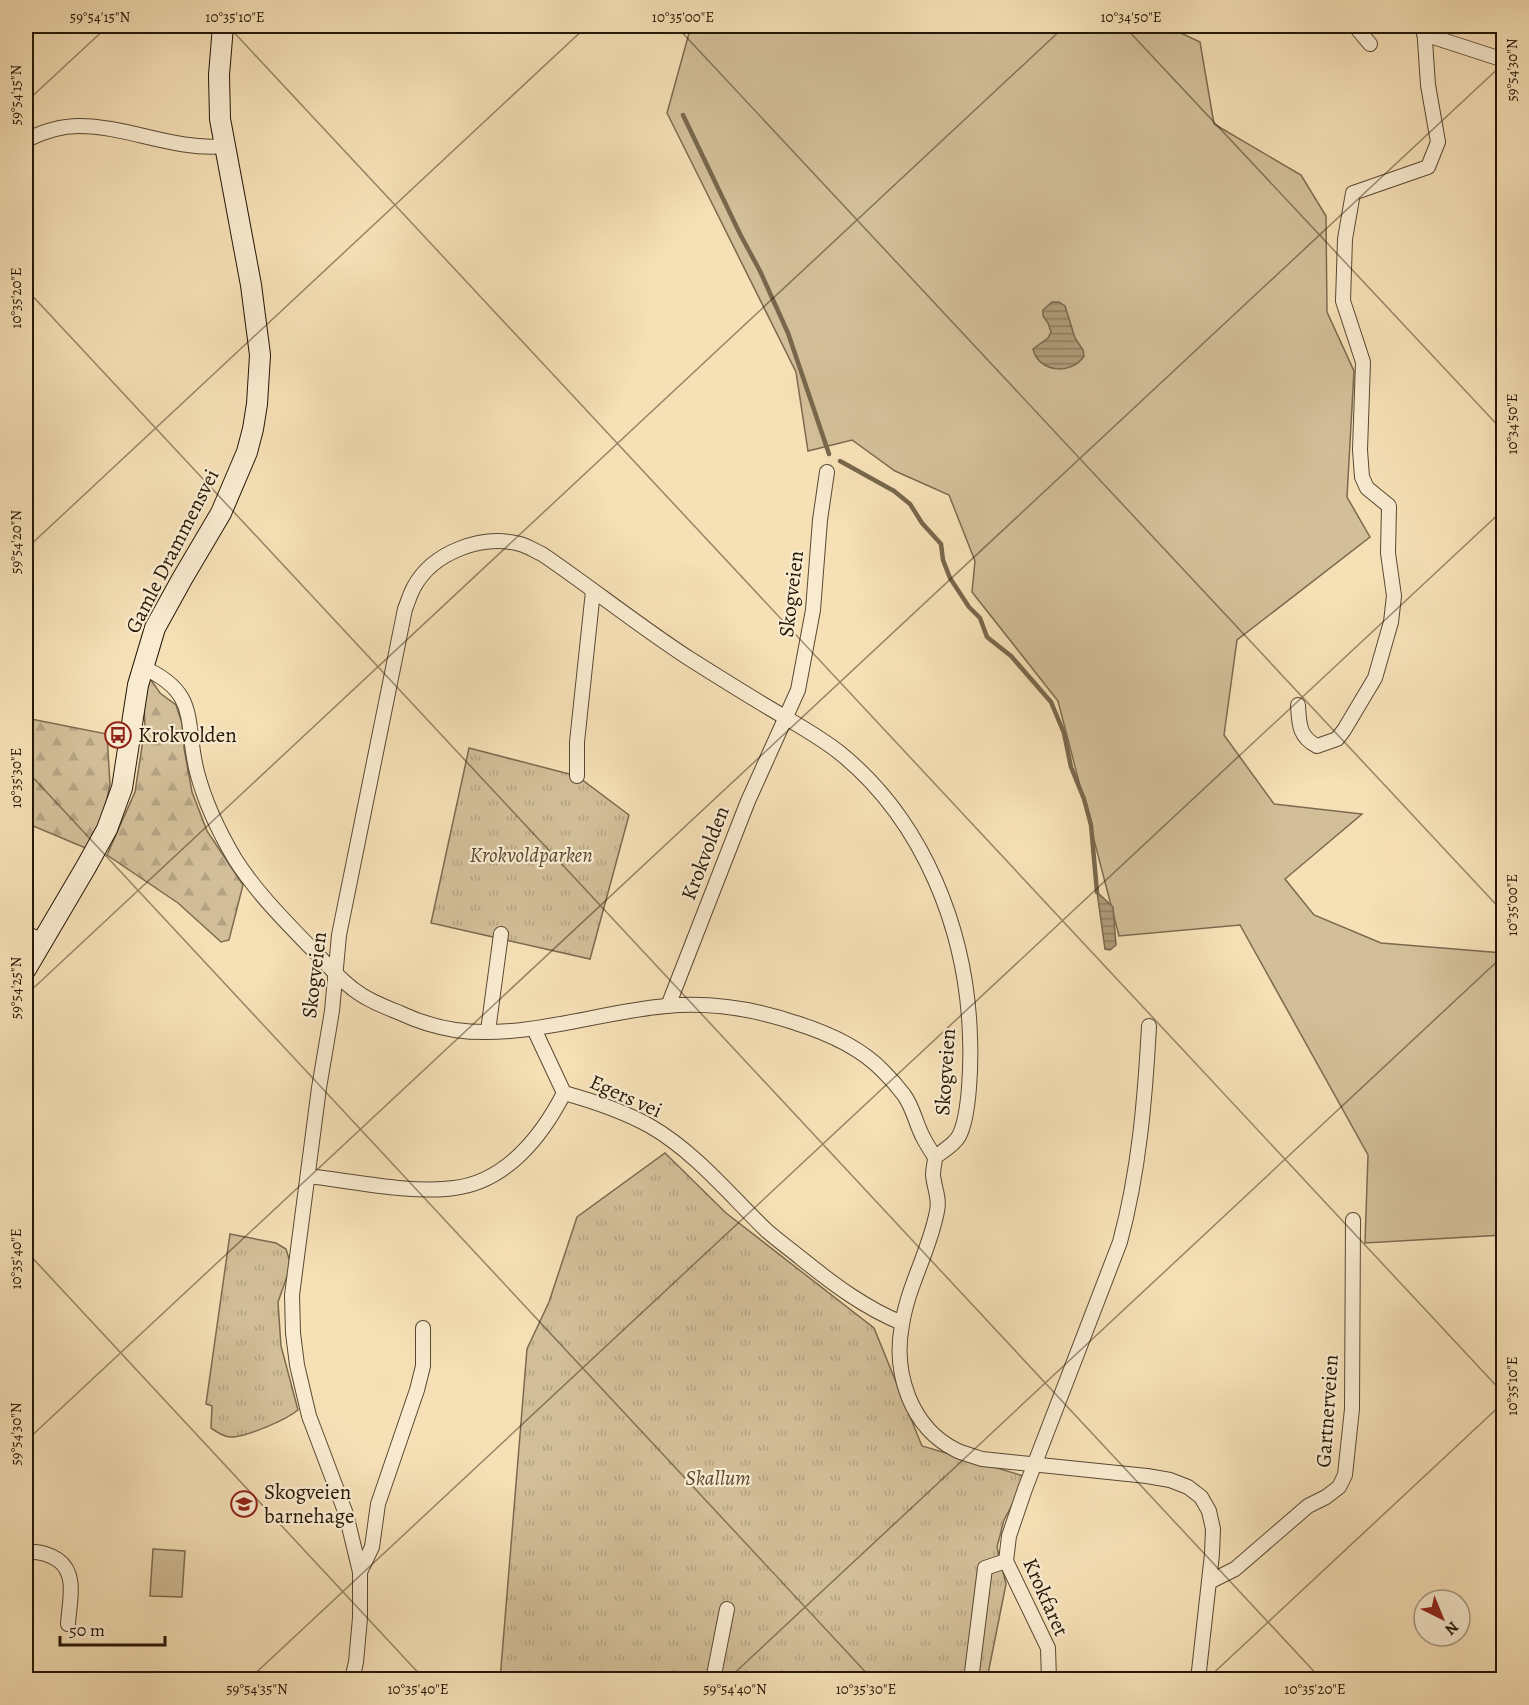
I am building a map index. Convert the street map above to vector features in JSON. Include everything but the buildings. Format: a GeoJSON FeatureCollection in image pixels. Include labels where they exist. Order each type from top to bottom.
{"type":"FeatureCollection","features":[{"type":"Feature","properties":{"kind":"main road","name":"Gamle Drammensvei"},"geometry":{"type":"LineString","coordinates":[[26,969],[34,937],[95,852],[115,809],[126,766],[142,667],[155,628],[210,534],[247,452],[257,404],[260,355],[256,311],[224,146],[219,101],[223,26]]}},
{"type":"Feature","properties":{"kind":"street"},"geometry":{"type":"LineString","coordinates":[[1355,26],[1370,44]]}},
{"type":"Feature","properties":{"kind":"street"},"geometry":{"type":"LineString","coordinates":[[1298,705],[1299,727],[1309,742],[1317,746],[1337,739],[1361,704],[1375,678],[1391,622],[1394,596],[1388,553],[1389,506],[1367,488],[1362,477],[1360,450],[1363,362],[1343,301],[1345,238],[1353,192],[1428,167],[1438,142],[1428,86],[1424,30],[1503,60]]}},
{"type":"Feature","properties":{"kind":"street"},"geometry":{"type":"LineString","coordinates":[[26,140],[57,128],[77,126],[96,127],[198,148],[224,146]]}},
{"type":"Feature","properties":{"kind":"street","name":"Skogveien"},"geometry":{"type":"LineString","coordinates":[[785,718],[798,690],[813,610],[826,472]]}},
{"type":"Feature","properties":{"kind":"street","name":"Skogveien"},"geometry":{"type":"LineString","coordinates":[[352,1680],[360,1618],[360,1572],[346,1514],[312,1425],[297,1365],[292,1295],[336,975],[339,935],[405,609],[414,587],[425,572],[445,557],[482,541],[521,544],[542,554],[688,658],[839,753],[857,768],[889,804],[921,851],[950,915],[963,962],[970,1021],[968,1098],[960,1135],[935,1157]]}},
{"type":"Feature","properties":{"kind":"street"},"geometry":{"type":"LineString","coordinates":[[577,776],[577,742],[592,591]]}},
{"type":"Feature","properties":{"kind":"street"},"geometry":{"type":"LineString","coordinates":[[142,667],[154,672],[171,685],[182,698],[191,726],[196,768],[203,794],[236,860],[263,896],[336,975],[369,999],[420,1022],[456,1030],[488,1031],[534,1029],[615,1012],[668,1006],[694,1005],[750,1009],[814,1028],[846,1043],[881,1069],[905,1096],[924,1139],[935,1157],[933,1174],[938,1208],[902,1323],[899,1346],[904,1387],[915,1411],[928,1429],[943,1442],[982,1459],[1147,1476],[1170,1480],[1188,1487],[1201,1497],[1209,1511],[1213,1529],[1198,1680]]}},
{"type":"Feature","properties":{"kind":"street","name":"Krokvolden"},"geometry":{"type":"LineString","coordinates":[[668,1006],[748,801],[785,718]]}},
{"type":"Feature","properties":{"kind":"street"},"geometry":{"type":"LineString","coordinates":[[488,1031],[501,934]]}},
{"type":"Feature","properties":{"kind":"street"},"geometry":{"type":"LineString","coordinates":[[1035,1464],[1120,1242],[1130,1206],[1143,1119],[1149,1026]]}},
{"type":"Feature","properties":{"kind":"street"},"geometry":{"type":"LineString","coordinates":[[534,1029],[564,1093]]}},
{"type":"Feature","properties":{"kind":"street","name":"Egers vei"},"geometry":{"type":"LineString","coordinates":[[308,1176],[429,1190],[456,1188],[480,1181],[508,1165],[531,1144],[546,1125],[564,1093],[623,1113],[651,1127],[682,1148],[714,1176],[768,1231],[832,1283],[880,1314],[902,1323]]}},
{"type":"Feature","properties":{"kind":"street","name":"Gartnerveien"},"geometry":{"type":"LineString","coordinates":[[1209,1582],[1235,1569],[1308,1506],[1339,1487],[1345,1475],[1352,1409],[1353,1220]]}},
{"type":"Feature","properties":{"kind":"street","name":"Skogveien"},"geometry":{"type":"LineString","coordinates":[[360,1572],[372,1547],[378,1504],[417,1390],[423,1366],[423,1328]]}},
{"type":"Feature","properties":{"kind":"street","name":"Krokfaret"},"geometry":{"type":"LineString","coordinates":[[1035,1464],[1009,1536],[1006,1561],[1048,1648],[1049,1680]]}},
{"type":"Feature","properties":{"kind":"street"},"geometry":{"type":"LineString","coordinates":[[26,1552],[37,1551],[51,1555],[63,1564],[70,1574],[68,1624]]}},
{"type":"Feature","properties":{"kind":"street"},"geometry":{"type":"LineString","coordinates":[[971,1680],[985,1568],[1006,1561]]}},
{"type":"Feature","properties":{"kind":"street"},"geometry":{"type":"LineString","coordinates":[[713,1680],[727,1609]]}},
{"type":"Feature","properties":{"kind":"green space"},"geometry":{"type":"Polygon","coordinates":[[[691,26],[1166,26],[1200,42],[1214,124],[1301,175],[1326,216],[1327,312],[1354,371],[1347,497],[1370,537],[1237,640],[1224,735],[1274,804],[1362,814],[1285,879],[1314,915],[1381,943],[1503,953],[1503,1235],[1365,1243],[1368,1155],[1240,925],[1119,936],[1058,701],[972,592],[975,561],[949,495],[895,471],[852,440],[808,451],[796,372],[667,113],[691,26]]]}},
{"type":"Feature","properties":{"kind":"green space"},"geometry":{"type":"Polygon","coordinates":[[[142,667],[160,693],[176,705],[182,723],[192,792],[207,831],[243,885],[229,940],[221,942],[178,903],[107,855],[135,792],[145,727],[142,667]]]}},
{"type":"Feature","properties":{"kind":"green space"},"geometry":{"type":"Polygon","coordinates":[[[26,718],[107,734],[110,785],[95,852],[26,823],[26,718]]]}},
{"type":"Feature","properties":{"kind":"green space","name":"Krokvoldparken"},"geometry":{"type":"Polygon","coordinates":[[[469,748],[577,776],[629,815],[590,959],[431,923],[469,748]]]}},
{"type":"Feature","properties":{"kind":"green space","name":"Skallum"},"geometry":{"type":"Polygon","coordinates":[[[665,1153],[726,1213],[874,1328],[922,1446],[1027,1477],[1004,1520],[997,1547],[1006,1584],[987,1679],[500,1680],[527,1349],[549,1302],[577,1217],[665,1153]]]}},
{"type":"Feature","properties":{"kind":"green space"},"geometry":{"type":"Polygon","coordinates":[[[230,1234],[276,1243],[286,1249],[291,1265],[278,1302],[281,1346],[298,1410],[267,1427],[248,1434],[230,1437],[211,1428],[212,1406],[206,1404],[230,1234]]]}},
{"type":"Feature","properties":{"kind":"green space"},"geometry":{"type":"Polygon","coordinates":[[[153,1549],[185,1551],[182,1597],[150,1596],[153,1549]]]}},
{"type":"Feature","properties":{"kind":"shaded area"},"geometry":{"type":"Polygon","coordinates":[[[1052,302],[1059,302],[1065,306],[1075,338],[1084,356],[1071,367],[1063,369],[1048,367],[1041,363],[1033,349],[1048,338],[1051,332],[1043,316],[1043,310],[1052,302]]]}},
{"type":"Feature","properties":{"kind":"shaded area"},"geometry":{"type":"Polygon","coordinates":[[[1097,892],[1113,907],[1116,945],[1110,950],[1105,949],[1097,892]]]}},
{"type":"Feature","properties":{"kind":"waterway"},"geometry":{"type":"LineString","coordinates":[[683,115],[788,333],[829,454]]}},
{"type":"Feature","properties":{"kind":"waterway"},"geometry":{"type":"LineString","coordinates":[[840,461],[894,491],[910,504],[922,523],[941,544],[943,560],[950,578],[969,607],[980,618],[987,637],[1011,656],[1051,702],[1064,733],[1071,767],[1084,799],[1091,825],[1097,892]]}},
{"type":"Feature","properties":{"kind":"place","name":"Krokvolden"},"geometry":{"type":"Point","coordinates":[118,735]}},
{"type":"Feature","properties":{"kind":"place","name":"Skogveien barnehage"},"geometry":{"type":"Point","coordinates":[244,1504]}}]}
